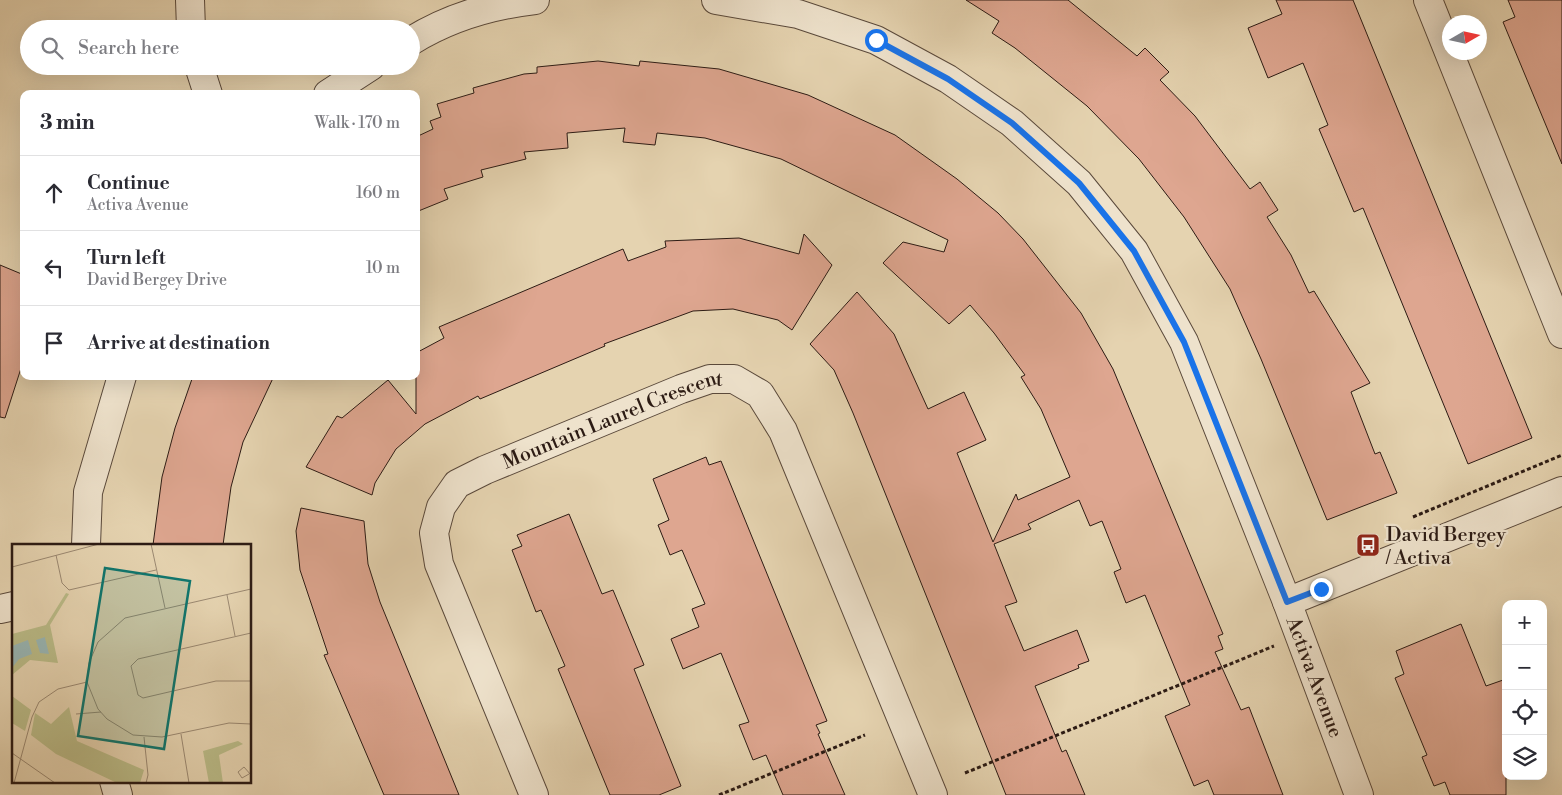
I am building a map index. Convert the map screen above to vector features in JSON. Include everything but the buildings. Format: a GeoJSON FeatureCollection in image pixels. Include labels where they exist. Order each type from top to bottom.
{"type":"FeatureCollection","features":[{"type":"Feature","properties":{"kind":"street"},"geometry":{"type":"LineString","coordinates":[[190,0],[191,20]]}},
{"type":"Feature","properties":{"kind":"street"},"geometry":{"type":"LineString","coordinates":[[420,35],[499,2],[535,0]]}},
{"type":"Feature","properties":{"kind":"street","name":"Activa Avenue"},"geometry":{"type":"LineString","coordinates":[[716,0],[798,14],[876,40],[948,79],[1012,123],[1079,183],[1134,251],[1184,342],[1287,602],[1359,795]]}},
{"type":"Feature","properties":{"kind":"street"},"geometry":{"type":"LineString","coordinates":[[1428,0],[1562,334]]}},
{"type":"Feature","properties":{"kind":"street"},"geometry":{"type":"LineString","coordinates":[[202,75],[207,90]]}},
{"type":"Feature","properties":{"kind":"street"},"geometry":{"type":"LineString","coordinates":[[334,90],[357,75]]}},
{"type":"Feature","properties":{"kind":"street","name":"Mountain Laurel Crescent"},"geometry":{"type":"LineString","coordinates":[[534,795],[439,564],[434,533],[441,507],[458,484],[485,470],[681,389],[710,379],[734,380],[760,394],[783,431],[933,795]]}},
{"type":"Feature","properties":{"kind":"street"},"geometry":{"type":"LineString","coordinates":[[86,544],[88,492],[121,380]]}},
{"type":"Feature","properties":{"kind":"street"},"geometry":{"type":"LineString","coordinates":[[1287,602],[1562,491]]}},
{"type":"Feature","properties":{"kind":"street"},"geometry":{"type":"LineString","coordinates":[[114,782],[118,795]]}},
{"type":"Feature","properties":{"kind":"path"},"geometry":{"type":"LineString","coordinates":[[1406,520],[1562,455]]}},
{"type":"Feature","properties":{"kind":"path"},"geometry":{"type":"LineString","coordinates":[[965,773],[1279,644]]}},
{"type":"Feature","properties":{"kind":"path"},"geometry":{"type":"LineString","coordinates":[[719,795],[865,735]]}},
{"type":"Feature","properties":{"kind":"place","name":"David Bergey / Activa"},"geometry":{"type":"Point","coordinates":[1368,545]}},
{"type":"Feature","properties":{"kind":"route"},"geometry":{"type":"LineString","coordinates":[[876,40],[948,79],[1012,123],[1079,183],[1134,251],[1184,342],[1287,602],[1321,589]]}}]}
